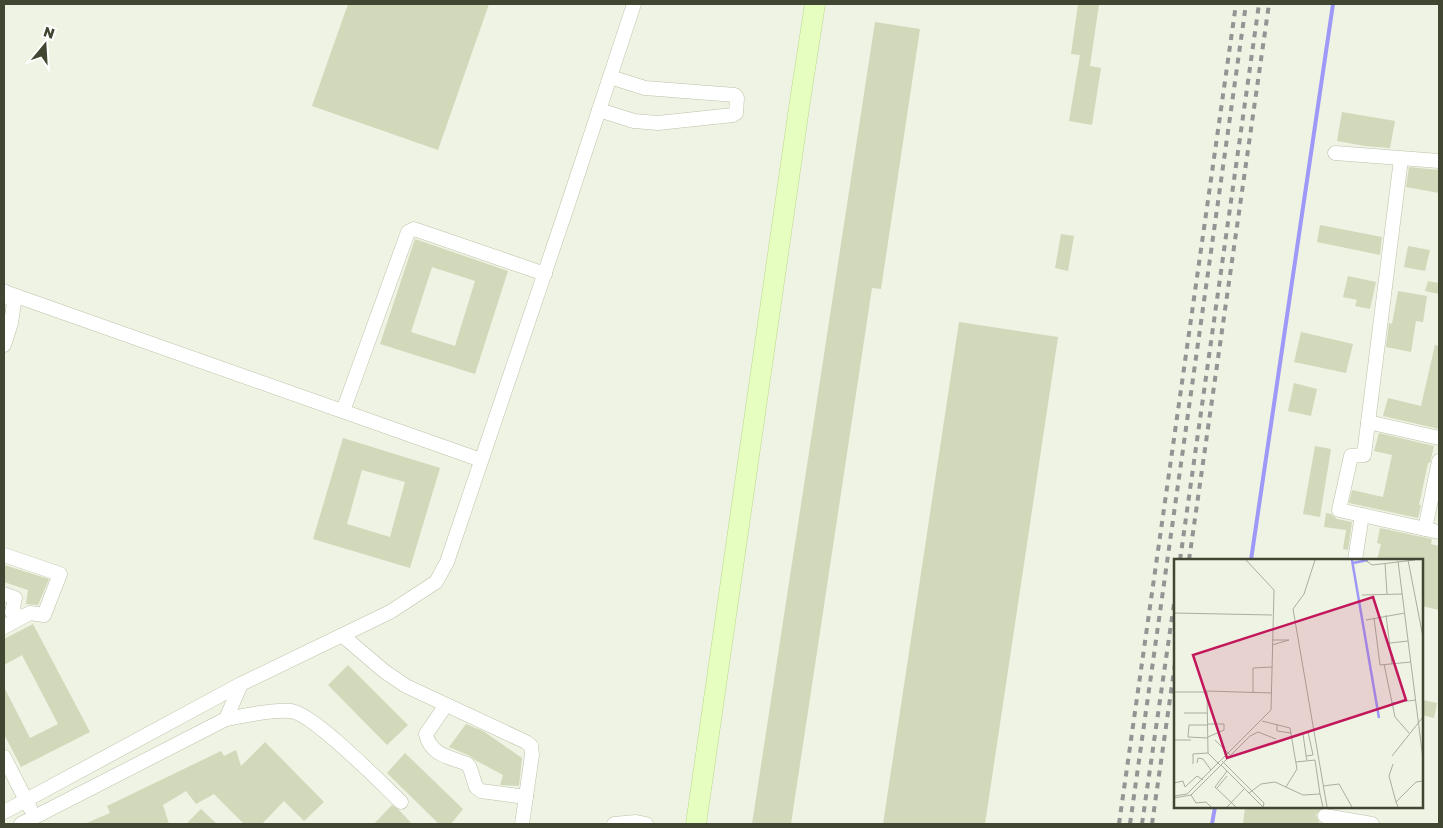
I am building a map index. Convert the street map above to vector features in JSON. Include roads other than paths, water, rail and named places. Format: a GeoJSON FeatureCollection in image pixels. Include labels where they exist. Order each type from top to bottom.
{"type":"FeatureCollection","features":[{"type":"Feature","properties":{"kind":"street"},"geometry":{"type":"LineString","coordinates":[[4,812],[241,684],[390,612],[436,582],[447,562],[634,4]]}},
{"type":"Feature","properties":{"kind":"street"},"geometry":{"type":"LineString","coordinates":[[696,824],[800,101],[816,4]]}},
{"type":"Feature","properties":{"kind":"street"},"geometry":{"type":"LineString","coordinates":[[599,110],[634,121],[658,123],[733,115],[736,113],[737,98],[734,95],[646,88],[610,77]]}},
{"type":"Feature","properties":{"kind":"street"},"geometry":{"type":"LineString","coordinates":[[1336,152],[1439,161]]}},
{"type":"Feature","properties":{"kind":"street"},"geometry":{"type":"LineString","coordinates":[[1401,159],[1364,455],[1350,456],[1339,510],[1439,532]]}},
{"type":"Feature","properties":{"kind":"street"},"geometry":{"type":"LineString","coordinates":[[344,411],[408,232],[414,229],[545,274]]}},
{"type":"Feature","properties":{"kind":"street"},"geometry":{"type":"LineString","coordinates":[[5,291],[481,460]]}},
{"type":"Feature","properties":{"kind":"street"},"geometry":{"type":"LineString","coordinates":[[4,345],[14,313],[14,303],[5,291]]}},
{"type":"Feature","properties":{"kind":"street"},"geometry":{"type":"LineString","coordinates":[[1368,422],[1439,438]]}},
{"type":"Feature","properties":{"kind":"street"},"geometry":{"type":"LineString","coordinates":[[1425,529],[1439,461]]}},
{"type":"Feature","properties":{"kind":"street"},"geometry":{"type":"LineString","coordinates":[[1355,559],[1362,515]]}},
{"type":"Feature","properties":{"kind":"street"},"geometry":{"type":"LineString","coordinates":[[4,555],[60,574],[44,616],[30,613],[10,621]]}},
{"type":"Feature","properties":{"kind":"street"},"geometry":{"type":"LineString","coordinates":[[4,594],[15,598],[10,621]]}},
{"type":"Feature","properties":{"kind":"street"},"geometry":{"type":"LineString","coordinates":[[343,636],[384,671],[406,686],[531,746],[532,755],[522,824]]}},
{"type":"Feature","properties":{"kind":"street"},"geometry":{"type":"LineString","coordinates":[[226,719],[241,684]]}},
{"type":"Feature","properties":{"kind":"street"},"geometry":{"type":"LineString","coordinates":[[446,704],[426,734],[428,743],[433,749],[467,764],[476,787],[481,791],[526,797]]}},
{"type":"Feature","properties":{"kind":"street"},"geometry":{"type":"LineString","coordinates":[[21,824],[226,719],[260,713],[292,711],[325,732],[401,802]]}},
{"type":"Feature","properties":{"kind":"street"},"geometry":{"type":"LineString","coordinates":[[111,753],[123,772]]}},
{"type":"Feature","properties":{"kind":"street"},"geometry":{"type":"LineString","coordinates":[[4,757],[35,817]]}},
{"type":"Feature","properties":{"kind":"street"},"geometry":{"type":"LineString","coordinates":[[1325,816],[1372,824]]}},
{"type":"Feature","properties":{"kind":"street"},"geometry":{"type":"LineString","coordinates":[[614,824],[636,822],[646,824]]}},
{"type":"Feature","properties":{"kind":"waterway"},"geometry":{"type":"LineString","coordinates":[[1251,559],[1333,4]]}},
{"type":"Feature","properties":{"kind":"waterway"},"geometry":{"type":"LineString","coordinates":[[1212,824],[1215,808]]}},
{"type":"Feature","properties":{"kind":"railway"},"geometry":{"type":"LineString","coordinates":[[1119,824],[1236,4]]}},
{"type":"Feature","properties":{"kind":"railway"},"geometry":{"type":"LineString","coordinates":[[1130,824],[1246,4]]}},
{"type":"Feature","properties":{"kind":"railway"},"geometry":{"type":"LineString","coordinates":[[1180,559],[1259,4]]}},
{"type":"Feature","properties":{"kind":"railway"},"geometry":{"type":"LineString","coordinates":[[1189,559],[1269,4]]}},
{"type":"Feature","properties":{"kind":"railway"},"geometry":{"type":"LineString","coordinates":[[1142,824],[1174,604]]}},
{"type":"Feature","properties":{"kind":"railway"},"geometry":{"type":"LineString","coordinates":[[1152,824],[1174,671]]}}]}
